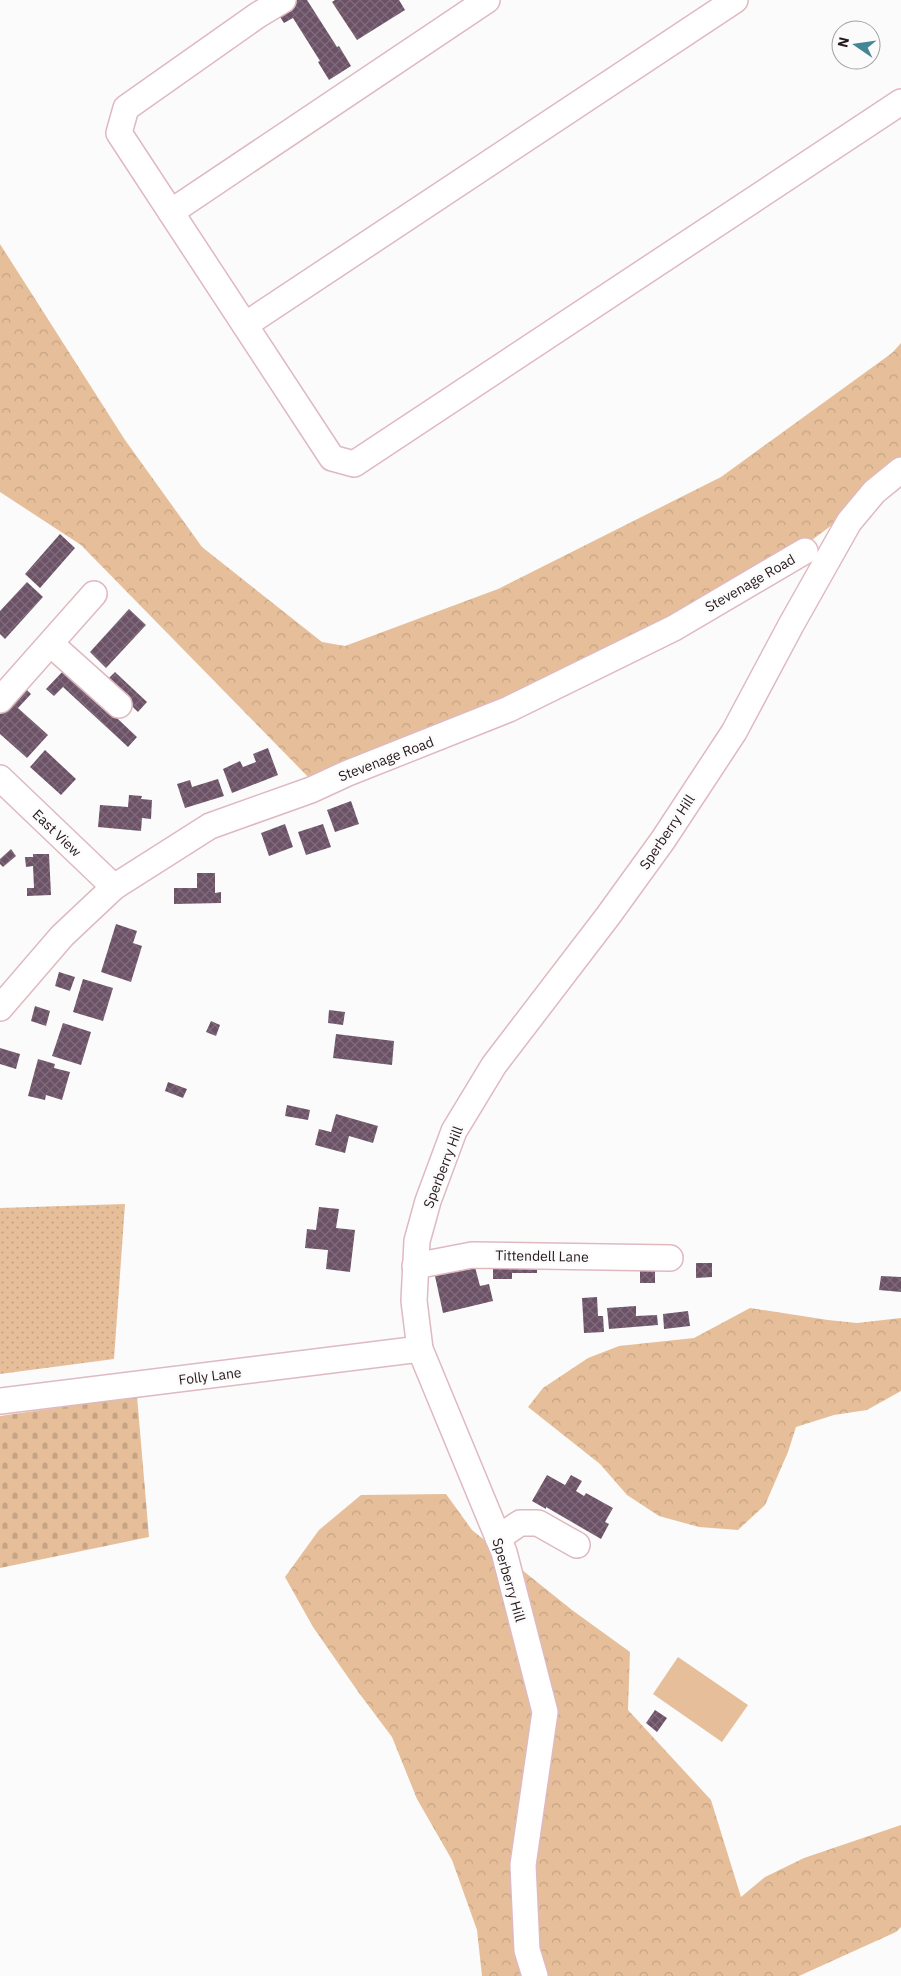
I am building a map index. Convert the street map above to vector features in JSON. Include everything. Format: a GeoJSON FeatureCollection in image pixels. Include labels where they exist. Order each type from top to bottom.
{"type":"FeatureCollection","features":[{"type":"Feature","properties":{"kind":"street"},"geometry":{"type":"LineString","coordinates":[[283,0],[258,15],[126,108],[119,133],[332,458],[354,464],[901,102]]}},
{"type":"Feature","properties":{"kind":"street"},"geometry":{"type":"LineString","coordinates":[[171,212],[487,0]]}},
{"type":"Feature","properties":{"kind":"street"},"geometry":{"type":"LineString","coordinates":[[245,325],[735,0]]}},
{"type":"Feature","properties":{"kind":"street","name":"Sperberry Hill"},"geometry":{"type":"LineString","coordinates":[[535,1976],[527,1950],[523,1865],[545,1712],[504,1552],[420,1349],[414,1301],[417,1241],[428,1201],[451,1140],[494,1065],[663,840],[734,732],[849,522],[874,492],[901,470]]}},
{"type":"Feature","properties":{"kind":"street","name":"Stevenage Road"},"geometry":{"type":"LineString","coordinates":[[0,1008],[62,936],[114,887],[210,826],[311,790],[348,773],[509,709],[674,628],[805,551]]}},
{"type":"Feature","properties":{"kind":"street"},"geometry":{"type":"LineString","coordinates":[[0,700],[94,594]]}},
{"type":"Feature","properties":{"kind":"street"},"geometry":{"type":"LineString","coordinates":[[51,644],[119,705]]}},
{"type":"Feature","properties":{"kind":"street","name":"East View"},"geometry":{"type":"LineString","coordinates":[[0,778],[114,887]]}},
{"type":"Feature","properties":{"kind":"street","name":"Tittendell Lane"},"geometry":{"type":"LineString","coordinates":[[415,1266],[472,1255],[670,1258]]}},
{"type":"Feature","properties":{"kind":"street","name":"Folly Lane"},"geometry":{"type":"LineString","coordinates":[[0,1401],[420,1349]]}},
{"type":"Feature","properties":{"kind":"street"},"geometry":{"type":"LineString","coordinates":[[498,1538],[520,1523],[538,1523],[577,1545]]}},
{"type":"Feature","properties":{"kind":"green space"},"geometry":{"type":"Polygon","coordinates":[[[0,244],[125,440],[202,547],[322,642],[345,646],[498,589],[721,477],[892,353],[901,343],[901,462],[844,516],[808,543],[521,695],[313,782],[81,545],[0,492],[0,244]]]}},
{"type":"Feature","properties":{"kind":"green space"},"geometry":{"type":"Polygon","coordinates":[[[125,1204],[114,1359],[0,1374],[0,1208],[125,1204]]]}},
{"type":"Feature","properties":{"kind":"green space"},"geometry":{"type":"Polygon","coordinates":[[[750,1308],[857,1323],[901,1318],[901,1391],[867,1410],[834,1415],[796,1427],[788,1452],[765,1505],[738,1530],[699,1527],[659,1516],[627,1495],[600,1464],[528,1407],[543,1388],[588,1358],[619,1346],[694,1338],[750,1308]]]}},
{"type":"Feature","properties":{"kind":"green space"},"geometry":{"type":"Polygon","coordinates":[[[137,1396],[149,1537],[0,1568],[0,1416],[137,1396]]]}},
{"type":"Feature","properties":{"kind":"green space"},"geometry":{"type":"Polygon","coordinates":[[[446,1494],[472,1530],[572,1610],[630,1652],[628,1710],[711,1800],[741,1897],[765,1877],[804,1858],[901,1825],[901,1927],[896,1932],[799,1976],[482,1976],[477,1930],[452,1860],[417,1799],[392,1737],[313,1627],[285,1577],[319,1530],[361,1495],[446,1494]]]}},
{"type":"Feature","properties":{"kind":"green space"},"geometry":{"type":"Polygon","coordinates":[[[678,1657],[748,1705],[722,1742],[653,1694],[678,1657]]]}},
{"type":"Feature","properties":{"kind":"building"},"geometry":{"type":"Polygon","coordinates":[[[293,0],[307,0],[351,66],[329,80],[318,62],[320,61],[293,18],[284,23],[276,11],[293,0]]]}},
{"type":"Feature","properties":{"kind":"building"},"geometry":{"type":"Polygon","coordinates":[[[335,0],[399,0],[405,10],[357,40],[332,2],[335,0]]]}},
{"type":"Feature","properties":{"kind":"building"},"geometry":{"type":"Polygon","coordinates":[[[60,534],[75,548],[40,588],[25,574],[60,534]]]}},
{"type":"Feature","properties":{"kind":"building"},"geometry":{"type":"Polygon","coordinates":[[[27,582],[43,597],[5,639],[0,634],[0,611],[27,582]]]}},
{"type":"Feature","properties":{"kind":"building"},"geometry":{"type":"Polygon","coordinates":[[[129,609],[146,625],[106,668],[90,652],[129,609]]]}},
{"type":"Feature","properties":{"kind":"building"},"geometry":{"type":"Polygon","coordinates":[[[65,669],[137,737],[128,747],[63,687],[54,696],[46,689],[65,669]]]}},
{"type":"Feature","properties":{"kind":"building"},"geometry":{"type":"Polygon","coordinates":[[[115,672],[147,702],[138,712],[106,681],[115,672]]]}},
{"type":"Feature","properties":{"kind":"building"},"geometry":{"type":"Polygon","coordinates":[[[24,687],[31,694],[18,708],[48,735],[27,758],[0,734],[0,714],[24,687]]]}},
{"type":"Feature","properties":{"kind":"building"},"geometry":{"type":"Polygon","coordinates":[[[268,748],[278,775],[232,793],[223,769],[240,761],[243,767],[256,762],[253,754],[268,748]]]}},
{"type":"Feature","properties":{"kind":"building"},"geometry":{"type":"Polygon","coordinates":[[[45,750],[76,779],[61,795],[30,767],[45,750]]]}},
{"type":"Feature","properties":{"kind":"building"},"geometry":{"type":"Polygon","coordinates":[[[218,779],[224,796],[185,808],[177,784],[190,780],[192,787],[218,779]]]}},
{"type":"Feature","properties":{"kind":"building"},"geometry":{"type":"Polygon","coordinates":[[[129,795],[142,796],[141,799],[152,800],[151,819],[142,818],[141,831],[98,827],[100,805],[128,807],[129,795]]]}},
{"type":"Feature","properties":{"kind":"building"},"geometry":{"type":"Polygon","coordinates":[[[351,801],[359,824],[335,832],[327,810],[351,801]]]}},
{"type":"Feature","properties":{"kind":"building"},"geometry":{"type":"Polygon","coordinates":[[[285,824],[293,847],[269,856],[261,833],[285,824]]]}},
{"type":"Feature","properties":{"kind":"building"},"geometry":{"type":"Polygon","coordinates":[[[323,824],[331,847],[306,855],[298,832],[323,824]]]}},
{"type":"Feature","properties":{"kind":"building"},"geometry":{"type":"Polygon","coordinates":[[[11,849],[16,856],[3,867],[0,864],[0,859],[11,849]]]}},
{"type":"Feature","properties":{"kind":"building"},"geometry":{"type":"Polygon","coordinates":[[[33,854],[49,854],[51,895],[27,896],[27,888],[34,888],[33,866],[26,867],[25,857],[33,857],[33,854]]]}},
{"type":"Feature","properties":{"kind":"building"},"geometry":{"type":"Polygon","coordinates":[[[197,873],[215,873],[215,893],[221,892],[221,903],[174,904],[174,888],[197,888],[197,873]]]}},
{"type":"Feature","properties":{"kind":"building"},"geometry":{"type":"Polygon","coordinates":[[[116,924],[137,931],[133,943],[142,946],[131,982],[101,972],[116,924]]]}},
{"type":"Feature","properties":{"kind":"building"},"geometry":{"type":"Polygon","coordinates":[[[59,972],[75,977],[70,991],[55,986],[59,972]]]}},
{"type":"Feature","properties":{"kind":"building"},"geometry":{"type":"Polygon","coordinates":[[[83,979],[113,988],[103,1021],[73,1012],[83,979]]]}},
{"type":"Feature","properties":{"kind":"building"},"geometry":{"type":"Polygon","coordinates":[[[35,1006],[50,1011],[46,1026],[31,1021],[35,1006]]]}},
{"type":"Feature","properties":{"kind":"building"},"geometry":{"type":"Polygon","coordinates":[[[329,1010],[345,1012],[343,1025],[328,1023],[329,1010]]]}},
{"type":"Feature","properties":{"kind":"building"},"geometry":{"type":"Polygon","coordinates":[[[211,1021],[220,1025],[216,1036],[206,1032],[211,1021]]]}},
{"type":"Feature","properties":{"kind":"building"},"geometry":{"type":"Polygon","coordinates":[[[63,1023],[91,1032],[81,1065],[52,1056],[63,1023]]]}},
{"type":"Feature","properties":{"kind":"building"},"geometry":{"type":"Polygon","coordinates":[[[336,1034],[394,1041],[392,1065],[333,1058],[336,1034]]]}},
{"type":"Feature","properties":{"kind":"building"},"geometry":{"type":"Polygon","coordinates":[[[0,1048],[20,1054],[16,1069],[0,1064],[0,1048]]]}},
{"type":"Feature","properties":{"kind":"building"},"geometry":{"type":"Polygon","coordinates":[[[38,1059],[55,1064],[54,1068],[70,1072],[62,1100],[46,1095],[45,1100],[28,1096],[38,1059]]]}},
{"type":"Feature","properties":{"kind":"building"},"geometry":{"type":"Polygon","coordinates":[[[168,1082],[187,1089],[183,1098],[165,1091],[168,1082]]]}},
{"type":"Feature","properties":{"kind":"building"},"geometry":{"type":"Polygon","coordinates":[[[287,1105],[310,1110],[308,1120],[285,1116],[287,1105]]]}},
{"type":"Feature","properties":{"kind":"building"},"geometry":{"type":"Polygon","coordinates":[[[336,1114],[378,1126],[373,1143],[349,1136],[345,1153],[315,1145],[319,1129],[331,1132],[336,1114]]]}},
{"type":"Feature","properties":{"kind":"building"},"geometry":{"type":"Polygon","coordinates":[[[319,1207],[339,1209],[336,1228],[355,1230],[350,1272],[326,1269],[328,1250],[305,1248],[307,1229],[316,1230],[319,1207]]]}},
{"type":"Feature","properties":{"kind":"building"},"geometry":{"type":"Polygon","coordinates":[[[493,1261],[537,1261],[537,1273],[512,1273],[512,1279],[493,1279],[493,1261]]]}},
{"type":"Feature","properties":{"kind":"building"},"geometry":{"type":"Polygon","coordinates":[[[640,1262],[655,1262],[655,1283],[640,1283],[640,1262]]]}},
{"type":"Feature","properties":{"kind":"building"},"geometry":{"type":"Polygon","coordinates":[[[696,1263],[712,1263],[712,1277],[696,1278],[696,1263]]]}},
{"type":"Feature","properties":{"kind":"building"},"geometry":{"type":"Polygon","coordinates":[[[475,1267],[480,1286],[489,1284],[493,1301],[443,1313],[435,1276],[475,1267]]]}},
{"type":"Feature","properties":{"kind":"building"},"geometry":{"type":"Polygon","coordinates":[[[881,1276],[901,1277],[901,1292],[879,1290],[881,1276]]]}},
{"type":"Feature","properties":{"kind":"building"},"geometry":{"type":"Polygon","coordinates":[[[597,1297],[598,1316],[603,1316],[604,1332],[584,1333],[582,1298],[597,1297]]]}},
{"type":"Feature","properties":{"kind":"building"},"geometry":{"type":"Polygon","coordinates":[[[636,1306],[636,1316],[657,1315],[658,1325],[609,1329],[607,1308],[636,1306]]]}},
{"type":"Feature","properties":{"kind":"building"},"geometry":{"type":"Polygon","coordinates":[[[688,1311],[690,1326],[664,1329],[663,1314],[688,1311]]]}},
{"type":"Feature","properties":{"kind":"building"},"geometry":{"type":"Polygon","coordinates":[[[547,1475],[565,1485],[571,1475],[582,1481],[576,1491],[584,1496],[586,1493],[613,1508],[605,1522],[609,1524],[601,1539],[532,1501],[547,1475]]]}},
{"type":"Feature","properties":{"kind":"building"},"geometry":{"type":"Polygon","coordinates":[[[655,1710],[667,1718],[657,1732],[646,1723],[655,1710]]]}}]}
